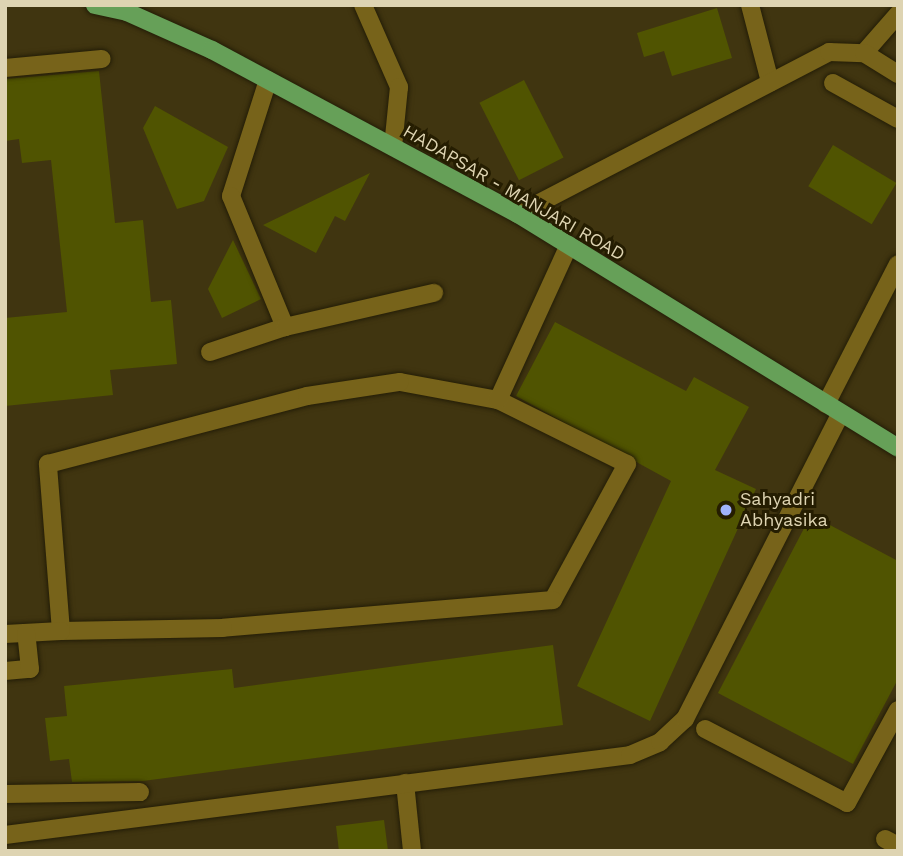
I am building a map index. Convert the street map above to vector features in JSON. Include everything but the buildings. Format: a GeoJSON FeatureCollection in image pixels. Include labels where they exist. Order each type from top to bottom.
{"type":"FeatureCollection","features":[{"type":"Feature","properties":{"kind":"main road","name":"HADAPSAR - MANJARI ROAD"},"geometry":{"type":"LineString","coordinates":[[95,5],[127,12],[268,80],[517,214],[898,448]]}},
{"type":"Feature","properties":{"kind":"street"},"geometry":{"type":"LineString","coordinates":[[363,5],[399,87],[393,147]]}},
{"type":"Feature","properties":{"kind":"street"},"geometry":{"type":"LineString","coordinates":[[750,5],[771,82]]}},
{"type":"Feature","properties":{"kind":"street"},"geometry":{"type":"LineString","coordinates":[[864,53],[898,14]]}},
{"type":"Feature","properties":{"kind":"street"},"geometry":{"type":"LineString","coordinates":[[517,214],[830,52],[864,53],[898,74]]}},
{"type":"Feature","properties":{"kind":"street"},"geometry":{"type":"LineString","coordinates":[[5,68],[102,59]]}},
{"type":"Feature","properties":{"kind":"street"},"geometry":{"type":"LineString","coordinates":[[268,80],[231,196],[285,327]]}},
{"type":"Feature","properties":{"kind":"street"},"geometry":{"type":"LineString","coordinates":[[833,83],[898,120]]}},
{"type":"Feature","properties":{"kind":"street"},"geometry":{"type":"LineString","coordinates":[[498,400],[569,245]]}},
{"type":"Feature","properties":{"kind":"street"},"geometry":{"type":"LineString","coordinates":[[5,835],[630,755],[660,742],[685,719],[834,409],[898,264]]}},
{"type":"Feature","properties":{"kind":"street"},"geometry":{"type":"LineString","coordinates":[[209,352],[285,327],[434,293]]}},
{"type":"Feature","properties":{"kind":"street"},"geometry":{"type":"LineString","coordinates":[[5,634],[223,628],[553,600],[627,464],[498,400],[400,382],[307,396],[48,464],[61,631]]}},
{"type":"Feature","properties":{"kind":"street"},"geometry":{"type":"LineString","coordinates":[[5,671],[30,669],[26,633]]}},
{"type":"Feature","properties":{"kind":"street"},"geometry":{"type":"LineString","coordinates":[[705,729],[847,803],[898,710]]}},
{"type":"Feature","properties":{"kind":"street"},"geometry":{"type":"LineString","coordinates":[[405,783],[412,851]]}},
{"type":"Feature","properties":{"kind":"street"},"geometry":{"type":"LineString","coordinates":[[5,794],[140,792]]}},
{"type":"Feature","properties":{"kind":"place","name":"Sahyadri Abhyasika"},"geometry":{"type":"Point","coordinates":[726,510]}}]}
